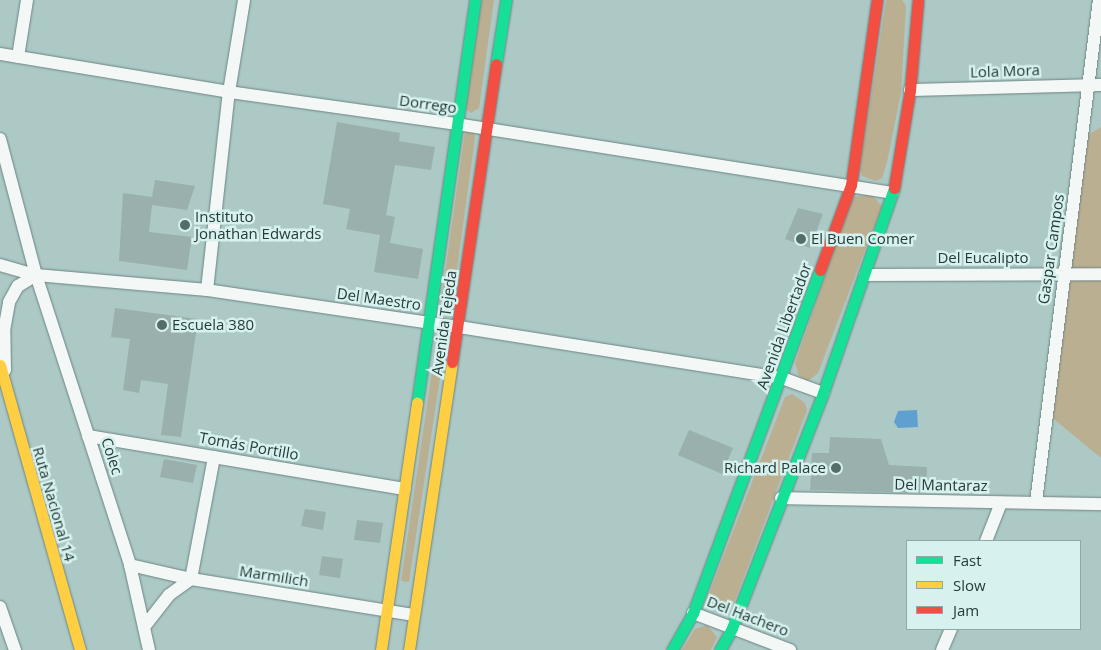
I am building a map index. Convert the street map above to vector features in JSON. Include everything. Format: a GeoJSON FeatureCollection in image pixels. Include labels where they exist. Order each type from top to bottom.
{"type":"FeatureCollection","features":[{"type":"Feature","properties":{"kind":"main road","name":"Avenida Tejeda"},"geometry":{"type":"LineString","coordinates":[[381,650],[475,0]]}},
{"type":"Feature","properties":{"kind":"main road","name":"Avenida Tejeda"},"geometry":{"type":"LineString","coordinates":[[409,650],[459,327],[506,0]]}},
{"type":"Feature","properties":{"kind":"main road","name":"Avenida Libertador"},"geometry":{"type":"LineString","coordinates":[[672,650],[693,613],[782,378],[851,185],[877,0]]}},
{"type":"Feature","properties":{"kind":"main road"},"geometry":{"type":"LineString","coordinates":[[720,650],[732,628],[823,393],[893,193],[910,90],[918,0]]}},
{"type":"Feature","properties":{"kind":"main road","name":"Ruta Nacional 14"},"geometry":{"type":"LineString","coordinates":[[0,365],[3,385],[80,650]]}},
{"type":"Feature","properties":{"kind":"street"},"geometry":{"type":"LineString","coordinates":[[18,57],[27,0]]}},
{"type":"Feature","properties":{"kind":"street"},"geometry":{"type":"LineString","coordinates":[[208,290],[229,92],[244,0]]}},
{"type":"Feature","properties":{"kind":"street","name":"Gaspar Campos"},"geometry":{"type":"LineString","coordinates":[[1036,502],[1064,274],[1095,85],[1098,0]]}},
{"type":"Feature","properties":{"kind":"street","name":"Dorrego"},"geometry":{"type":"LineString","coordinates":[[0,54],[229,92],[457,124],[893,193]]}},
{"type":"Feature","properties":{"kind":"street","name":"Lola Mora"},"geometry":{"type":"LineString","coordinates":[[910,90],[1095,85]]}},
{"type":"Feature","properties":{"kind":"street","name":"Colec"},"geometry":{"type":"LineString","coordinates":[[0,138],[36,275],[130,566],[149,650]]}},
{"type":"Feature","properties":{"kind":"street","name":"Del Maestro"},"geometry":{"type":"LineString","coordinates":[[0,265],[36,275],[208,290],[459,327],[782,378],[823,393]]}},
{"type":"Feature","properties":{"kind":"street","name":"Del Eucalipto"},"geometry":{"type":"LineString","coordinates":[[865,276],[1101,274]]}},
{"type":"Feature","properties":{"kind":"street"},"geometry":{"type":"LineString","coordinates":[[3,385],[4,331],[9,302],[18,286],[36,275]]}},
{"type":"Feature","properties":{"kind":"street","name":"Tomás Portillo"},"geometry":{"type":"LineString","coordinates":[[88,436],[405,489]]}},
{"type":"Feature","properties":{"kind":"street"},"geometry":{"type":"LineString","coordinates":[[144,627],[169,595],[191,579],[214,457]]}},
{"type":"Feature","properties":{"kind":"street","name":"Del Mantaraz"},"geometry":{"type":"LineString","coordinates":[[781,498],[1101,504]]}},
{"type":"Feature","properties":{"kind":"street"},"geometry":{"type":"LineString","coordinates":[[986,540],[1001,503]]}},
{"type":"Feature","properties":{"kind":"street","name":"Marmilich"},"geometry":{"type":"LineString","coordinates":[[130,566],[191,579],[413,615]]}},
{"type":"Feature","properties":{"kind":"street"},"geometry":{"type":"LineString","coordinates":[[0,607],[15,650]]}},
{"type":"Feature","properties":{"kind":"street","name":"Del Hachero"},"geometry":{"type":"LineString","coordinates":[[693,613],[790,650]]}},
{"type":"Feature","properties":{"kind":"street"},"geometry":{"type":"LineString","coordinates":[[942,650],[950,630]]}},
{"type":"Feature","properties":{"kind":"shaded area"},"geometry":{"type":"Polygon","coordinates":[[[482,0],[494,0],[479,108],[471,113],[466,109],[482,0]]]}},
{"type":"Feature","properties":{"kind":"shaded area"},"geometry":{"type":"Polygon","coordinates":[[[886,0],[902,0],[906,6],[901,93],[887,162],[882,178],[876,181],[862,176],[860,169],[886,0]]]}},
{"type":"Feature","properties":{"kind":"shaded area"},"geometry":{"type":"Polygon","coordinates":[[[1101,127],[1101,458],[1050,416],[1088,135],[1101,127]]]}},
{"type":"Feature","properties":{"kind":"shaded area"},"geometry":{"type":"Polygon","coordinates":[[[465,131],[474,131],[475,138],[452,305],[445,307],[441,302],[465,131]]]}},
{"type":"Feature","properties":{"kind":"shaded area"},"geometry":{"type":"Polygon","coordinates":[[[871,194],[882,206],[818,373],[808,381],[799,376],[795,363],[850,205],[854,197],[871,194]]]}},
{"type":"Feature","properties":{"kind":"shaded area"},"geometry":{"type":"Polygon","coordinates":[[[438,331],[447,332],[409,582],[401,581],[438,331]]]}},
{"type":"Feature","properties":{"kind":"shaded area"},"geometry":{"type":"Polygon","coordinates":[[[792,394],[805,403],[807,410],[734,603],[720,611],[708,599],[710,591],[785,397],[792,394]]]}},
{"type":"Feature","properties":{"kind":"shaded area"},"geometry":{"type":"Polygon","coordinates":[[[707,625],[717,637],[711,650],[682,650],[695,629],[707,625]]]}},
{"type":"Feature","properties":{"kind":"water"},"geometry":{"type":"Polygon","coordinates":[[[917,410],[918,427],[898,428],[894,422],[898,411],[917,410]]]}},
{"type":"Feature","properties":{"kind":"building"},"geometry":{"type":"Polygon","coordinates":[[[337,122],[400,133],[399,141],[435,147],[431,170],[395,165],[386,215],[395,217],[390,243],[423,249],[418,279],[374,272],[380,235],[346,229],[350,209],[323,204],[337,122]]]}},
{"type":"Feature","properties":{"kind":"building"},"geometry":{"type":"Polygon","coordinates":[[[155,180],[195,186],[187,210],[152,205],[149,232],[192,237],[187,270],[119,261],[123,193],[152,197],[155,180]]]}},
{"type":"Feature","properties":{"kind":"building"},"geometry":{"type":"Polygon","coordinates":[[[798,208],[823,214],[810,248],[785,239],[798,208]]]}},
{"type":"Feature","properties":{"kind":"building"},"geometry":{"type":"Polygon","coordinates":[[[115,308],[198,319],[181,437],[161,435],[168,384],[141,380],[139,393],[123,390],[130,339],[111,337],[115,308]]]}},
{"type":"Feature","properties":{"kind":"building"},"geometry":{"type":"Polygon","coordinates":[[[689,430],[733,448],[722,474],[678,455],[689,430]]]}},
{"type":"Feature","properties":{"kind":"building"},"geometry":{"type":"Polygon","coordinates":[[[830,437],[881,439],[889,465],[927,467],[926,493],[810,490],[812,453],[829,453],[830,437]]]}},
{"type":"Feature","properties":{"kind":"building"},"geometry":{"type":"Polygon","coordinates":[[[164,459],[197,465],[193,483],[160,477],[164,459]]]}},
{"type":"Feature","properties":{"kind":"building"},"geometry":{"type":"Polygon","coordinates":[[[305,509],[326,512],[323,530],[301,526],[305,509]]]}},
{"type":"Feature","properties":{"kind":"building"},"geometry":{"type":"Polygon","coordinates":[[[357,520],[383,523],[380,543],[354,540],[357,520]]]}},
{"type":"Feature","properties":{"kind":"building"},"geometry":{"type":"Polygon","coordinates":[[[322,556],[343,559],[340,578],[319,575],[322,556]]]}},
{"type":"Feature","properties":{"kind":"traffic: fast"},"geometry":{"type":"LineString","coordinates":[[417,403],[475,0]]}},
{"type":"Feature","properties":{"kind":"traffic: fast"},"geometry":{"type":"LineString","coordinates":[[496,64],[506,0]]}},
{"type":"Feature","properties":{"kind":"traffic: fast"},"geometry":{"type":"LineString","coordinates":[[720,650],[732,628],[823,393],[894,188]]}},
{"type":"Feature","properties":{"kind":"traffic: fast"},"geometry":{"type":"LineString","coordinates":[[672,650],[693,613],[820,270]]}},
{"type":"Feature","properties":{"kind":"traffic: slow"},"geometry":{"type":"LineString","coordinates":[[409,650],[452,362]]}},
{"type":"Feature","properties":{"kind":"traffic: slow"},"geometry":{"type":"LineString","coordinates":[[0,365],[80,650]]}},
{"type":"Feature","properties":{"kind":"traffic: slow"},"geometry":{"type":"LineString","coordinates":[[381,650],[417,403]]}},
{"type":"Feature","properties":{"kind":"traffic: jam"},"geometry":{"type":"LineString","coordinates":[[820,270],[851,185],[877,0]]}},
{"type":"Feature","properties":{"kind":"traffic: jam"},"geometry":{"type":"LineString","coordinates":[[894,188],[910,90],[918,0]]}},
{"type":"Feature","properties":{"kind":"traffic: jam"},"geometry":{"type":"LineString","coordinates":[[452,362],[496,64]]}},
{"type":"Feature","properties":{"kind":"place","name":"Instituto Jonathan Edwards"},"geometry":{"type":"Point","coordinates":[185,225]}},
{"type":"Feature","properties":{"kind":"place","name":"El Buen Comer"},"geometry":{"type":"Point","coordinates":[801,239]}},
{"type":"Feature","properties":{"kind":"place","name":"Escuela 380"},"geometry":{"type":"Point","coordinates":[162,325]}},
{"type":"Feature","properties":{"kind":"place","name":"Richard Palace"},"geometry":{"type":"Point","coordinates":[836,468]}}]}
